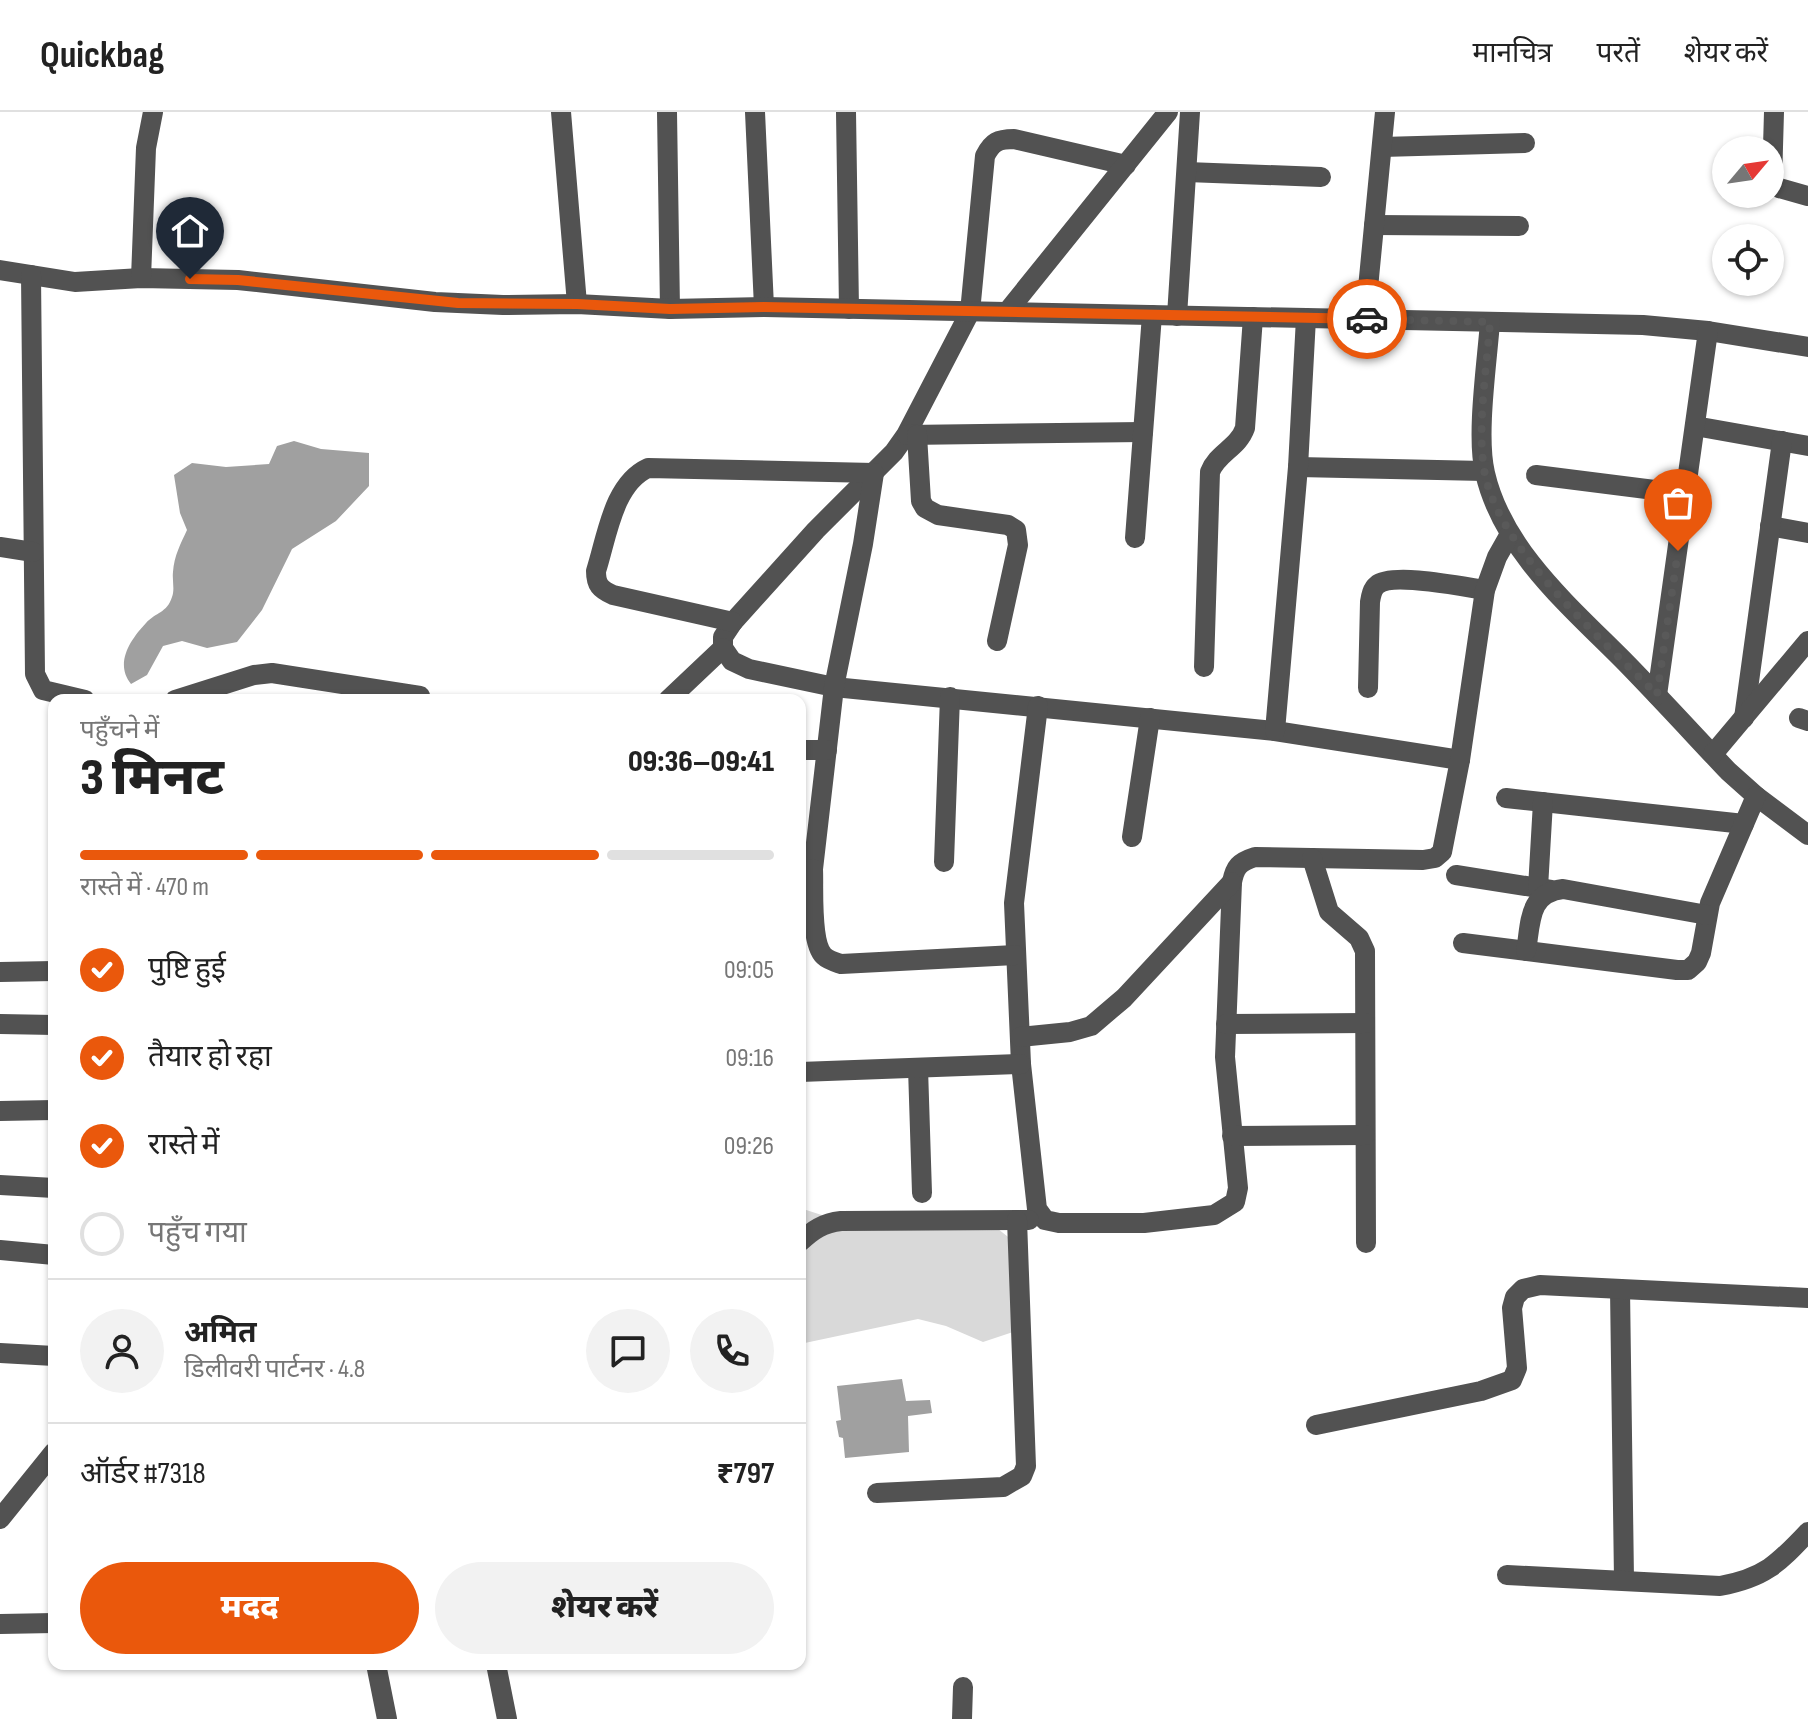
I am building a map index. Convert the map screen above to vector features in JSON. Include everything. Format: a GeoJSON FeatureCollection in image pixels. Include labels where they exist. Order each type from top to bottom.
{"type":"FeatureCollection","features":[{"type":"Feature","properties":{"kind":"street"},"geometry":{"type":"LineString","coordinates":[[141,278],[146,148],[153,112]]}},
{"type":"Feature","properties":{"kind":"street"},"geometry":{"type":"LineString","coordinates":[[561,112],[577,304]]}},
{"type":"Feature","properties":{"kind":"street"},"geometry":{"type":"LineString","coordinates":[[667,112],[670,309]]}},
{"type":"Feature","properties":{"kind":"street"},"geometry":{"type":"LineString","coordinates":[[755,112],[764,307]]}},
{"type":"Feature","properties":{"kind":"street"},"geometry":{"type":"LineString","coordinates":[[846,112],[849,309]]}},
{"type":"Feature","properties":{"kind":"street"},"geometry":{"type":"LineString","coordinates":[[1007,312],[1168,112]]}},
{"type":"Feature","properties":{"kind":"street"},"geometry":{"type":"LineString","coordinates":[[1177,316],[1190,112]]}},
{"type":"Feature","properties":{"kind":"street"},"geometry":{"type":"LineString","coordinates":[[1365,319],[1385,112]]}},
{"type":"Feature","properties":{"kind":"street"},"geometry":{"type":"LineString","coordinates":[[1774,112],[1772,182],[1779,188],[1808,196]]}},
{"type":"Feature","properties":{"kind":"street"},"geometry":{"type":"LineString","coordinates":[[1126,165],[1014,139],[1001,139],[991,144],[985,156],[970,312],[912,435],[836,508],[733,622],[723,637],[723,648],[732,661],[749,669],[834,687],[1275,731],[1460,760]]}},
{"type":"Feature","properties":{"kind":"street"},"geometry":{"type":"LineString","coordinates":[[1382,147],[1525,143]]}},
{"type":"Feature","properties":{"kind":"street"},"geometry":{"type":"LineString","coordinates":[[1187,172],[1321,177]]}},
{"type":"Feature","properties":{"kind":"street"},"geometry":{"type":"LineString","coordinates":[[1374,225],[1519,226]]}},
{"type":"Feature","properties":{"kind":"street"},"geometry":{"type":"LineString","coordinates":[[0,270],[75,282],[141,278],[238,280],[435,302],[503,305],[577,304],[670,309],[764,307],[1643,325],[1708,331],[1808,347]]}},
{"type":"Feature","properties":{"kind":"street"},"geometry":{"type":"LineString","coordinates":[[31,275],[35,674],[43,690],[60,694]]}},
{"type":"Feature","properties":{"kind":"street"},"geometry":{"type":"LineString","coordinates":[[1135,538],[1152,315]]}},
{"type":"Feature","properties":{"kind":"street"},"geometry":{"type":"LineString","coordinates":[[1204,667],[1210,472],[1213,464],[1241,440],[1245,428],[1253,317]]}},
{"type":"Feature","properties":{"kind":"street"},"geometry":{"type":"LineString","coordinates":[[1275,731],[1298,467],[1306,318]]}},
{"type":"Feature","properties":{"kind":"street"},"geometry":{"type":"LineString","coordinates":[[1490,322],[1482,441],[1484,471],[1510,534],[1559,595],[1713,754],[1756,796],[1808,835]]}},
{"type":"Feature","properties":{"kind":"street"},"geometry":{"type":"LineString","coordinates":[[1657,695],[1708,331]]}},
{"type":"Feature","properties":{"kind":"street"},"geometry":{"type":"LineString","coordinates":[[1695,426],[1808,446]]}},
{"type":"Feature","properties":{"kind":"street"},"geometry":{"type":"LineString","coordinates":[[912,435],[1143,432]]}},
{"type":"Feature","properties":{"kind":"street"},"geometry":{"type":"LineString","coordinates":[[912,435],[921,501],[925,508],[938,515],[1008,525],[1016,530],[1018,545],[997,641]]}},
{"type":"Feature","properties":{"kind":"street"},"geometry":{"type":"LineString","coordinates":[[1744,718],[1782,441]]}},
{"type":"Feature","properties":{"kind":"street"},"geometry":{"type":"LineString","coordinates":[[1298,467],[1484,471]]}},
{"type":"Feature","properties":{"kind":"street"},"geometry":{"type":"LineString","coordinates":[[733,622],[613,595],[600,589],[596,571],[619,498],[628,482],[648,468],[874,473]]}},
{"type":"Feature","properties":{"kind":"street"},"geometry":{"type":"LineString","coordinates":[[874,473],[865,536],[834,687],[807,875],[816,939],[824,956],[841,964],[1015,955]]}},
{"type":"Feature","properties":{"kind":"street"},"geometry":{"type":"LineString","coordinates":[[1536,475],[1686,494]]}},
{"type":"Feature","properties":{"kind":"street"},"geometry":{"type":"LineString","coordinates":[[1770,526],[1808,533]]}},
{"type":"Feature","properties":{"kind":"street"},"geometry":{"type":"LineString","coordinates":[[806,1236],[827,1222],[841,1221],[1144,1223],[1214,1215],[1235,1202],[1238,1188],[1225,1057],[1235,868],[1242,861],[1255,857],[1435,858],[1442,852],[1460,760],[1485,590],[1497,557],[1510,534]]}},
{"type":"Feature","properties":{"kind":"street"},"geometry":{"type":"LineString","coordinates":[[0,547],[33,552]]}},
{"type":"Feature","properties":{"kind":"street"},"geometry":{"type":"LineString","coordinates":[[1368,688],[1370,602],[1377,585],[1395,579],[1485,590]]}},
{"type":"Feature","properties":{"kind":"street"},"geometry":{"type":"LineString","coordinates":[[1713,754],[1808,641]]}},
{"type":"Feature","properties":{"kind":"street"},"geometry":{"type":"LineString","coordinates":[[674,694],[723,648]]}},
{"type":"Feature","properties":{"kind":"street"},"geometry":{"type":"LineString","coordinates":[[216,694],[254,675],[272,673],[407,694]]}},
{"type":"Feature","properties":{"kind":"street"},"geometry":{"type":"LineString","coordinates":[[944,862],[950,697]]}},
{"type":"Feature","properties":{"kind":"street"},"geometry":{"type":"LineString","coordinates":[[1038,706],[1014,903],[1021,1064],[1033,1197],[1045,1220]]}},
{"type":"Feature","properties":{"kind":"street"},"geometry":{"type":"LineString","coordinates":[[1132,837],[1150,718]]}},
{"type":"Feature","properties":{"kind":"street"},"geometry":{"type":"LineString","coordinates":[[806,750],[827,750]]}},
{"type":"Feature","properties":{"kind":"street"},"geometry":{"type":"LineString","coordinates":[[1463,943],[1688,970],[1701,953],[1707,915],[1716,887],[1756,796]]}},
{"type":"Feature","properties":{"kind":"street"},"geometry":{"type":"LineString","coordinates":[[1506,798],[1744,824]]}},
{"type":"Feature","properties":{"kind":"street"},"geometry":{"type":"LineString","coordinates":[[1526,951],[1535,903],[1545,889],[1543,802]]}},
{"type":"Feature","properties":{"kind":"street"},"geometry":{"type":"LineString","coordinates":[[1312,858],[1329,912],[1359,938],[1365,951],[1366,1243]]}},
{"type":"Feature","properties":{"kind":"street"},"geometry":{"type":"LineString","coordinates":[[1456,875],[1563,889],[1707,915]]}},
{"type":"Feature","properties":{"kind":"street"},"geometry":{"type":"LineString","coordinates":[[1020,1037],[1070,1032],[1091,1026],[1124,998],[1232,882]]}},
{"type":"Feature","properties":{"kind":"street"},"geometry":{"type":"LineString","coordinates":[[0,972],[48,971]]}},
{"type":"Feature","properties":{"kind":"street"},"geometry":{"type":"LineString","coordinates":[[1226,1024],[1365,1023]]}},
{"type":"Feature","properties":{"kind":"street"},"geometry":{"type":"LineString","coordinates":[[0,1024],[48,1025]]}},
{"type":"Feature","properties":{"kind":"street"},"geometry":{"type":"LineString","coordinates":[[806,1072],[1021,1064]]}},
{"type":"Feature","properties":{"kind":"street"},"geometry":{"type":"LineString","coordinates":[[918,1068],[922,1193]]}},
{"type":"Feature","properties":{"kind":"street"},"geometry":{"type":"LineString","coordinates":[[0,1111],[48,1110]]}},
{"type":"Feature","properties":{"kind":"street"},"geometry":{"type":"LineString","coordinates":[[1232,1136],[1365,1135]]}},
{"type":"Feature","properties":{"kind":"street"},"geometry":{"type":"LineString","coordinates":[[0,1185],[48,1188]]}},
{"type":"Feature","properties":{"kind":"street"},"geometry":{"type":"LineString","coordinates":[[877,1493],[1003,1487],[1022,1476],[1026,1466],[1017,1220]]}},
{"type":"Feature","properties":{"kind":"street"},"geometry":{"type":"LineString","coordinates":[[0,1250],[48,1254]]}},
{"type":"Feature","properties":{"kind":"street"},"geometry":{"type":"LineString","coordinates":[[1316,1425],[1497,1387],[1512,1380],[1517,1368],[1512,1308],[1515,1297],[1523,1289],[1540,1285],[1808,1298]]}},
{"type":"Feature","properties":{"kind":"street"},"geometry":{"type":"LineString","coordinates":[[1620,1289],[1624,1580]]}},
{"type":"Feature","properties":{"kind":"street"},"geometry":{"type":"LineString","coordinates":[[0,1353],[48,1356]]}},
{"type":"Feature","properties":{"kind":"street"},"geometry":{"type":"LineString","coordinates":[[0,1519],[48,1461]]}},
{"type":"Feature","properties":{"kind":"street"},"geometry":{"type":"LineString","coordinates":[[1507,1575],[1720,1586],[1748,1581],[1762,1574],[1808,1532]]}},
{"type":"Feature","properties":{"kind":"street"},"geometry":{"type":"LineString","coordinates":[[0,1624],[48,1623]]}},
{"type":"Feature","properties":{"kind":"street"},"geometry":{"type":"LineString","coordinates":[[377,1670],[387,1719]]}},
{"type":"Feature","properties":{"kind":"street"},"geometry":{"type":"LineString","coordinates":[[497,1670],[507,1719]]}},
{"type":"Feature","properties":{"kind":"street"},"geometry":{"type":"LineString","coordinates":[[962,1719],[963,1687]]}},
{"type":"Feature","properties":{"kind":"shaded area"},"geometry":{"type":"Polygon","coordinates":[[[294,441],[321,449],[369,453],[369,486],[336,521],[292,549],[262,610],[237,642],[207,648],[182,641],[163,646],[147,675],[131,684],[124,668],[126,652],[140,629],[170,602],[175,561],[187,530],[180,513],[174,475],[192,463],[226,467],[269,464],[277,446],[294,441]]]}},
{"type":"Feature","properties":{"kind":"shaded area"},"geometry":{"type":"Polygon","coordinates":[[[806,1210],[831,1218],[998,1229],[1012,1240],[1013,1332],[983,1342],[946,1326],[918,1319],[806,1343],[806,1210]]]}},
{"type":"Feature","properties":{"kind":"shaded area"},"geometry":{"type":"Polygon","coordinates":[[[902,1379],[906,1401],[930,1400],[932,1413],[908,1416],[909,1452],[845,1458],[843,1438],[839,1437],[836,1421],[841,1420],[837,1386],[902,1379]]]}},
{"type":"Feature","properties":{"kind":"way so far"},"geometry":{"type":"LineString","coordinates":[[1367,319],[1490,322],[1482,441],[1484,471],[1493,499],[1510,534],[1559,595],[1657,695],[1678,551]]}},
{"type":"Feature","properties":{"kind":"route"},"geometry":{"type":"LineString","coordinates":[[190,279],[238,280],[380,297],[503,305],[1367,319]]}}]}
